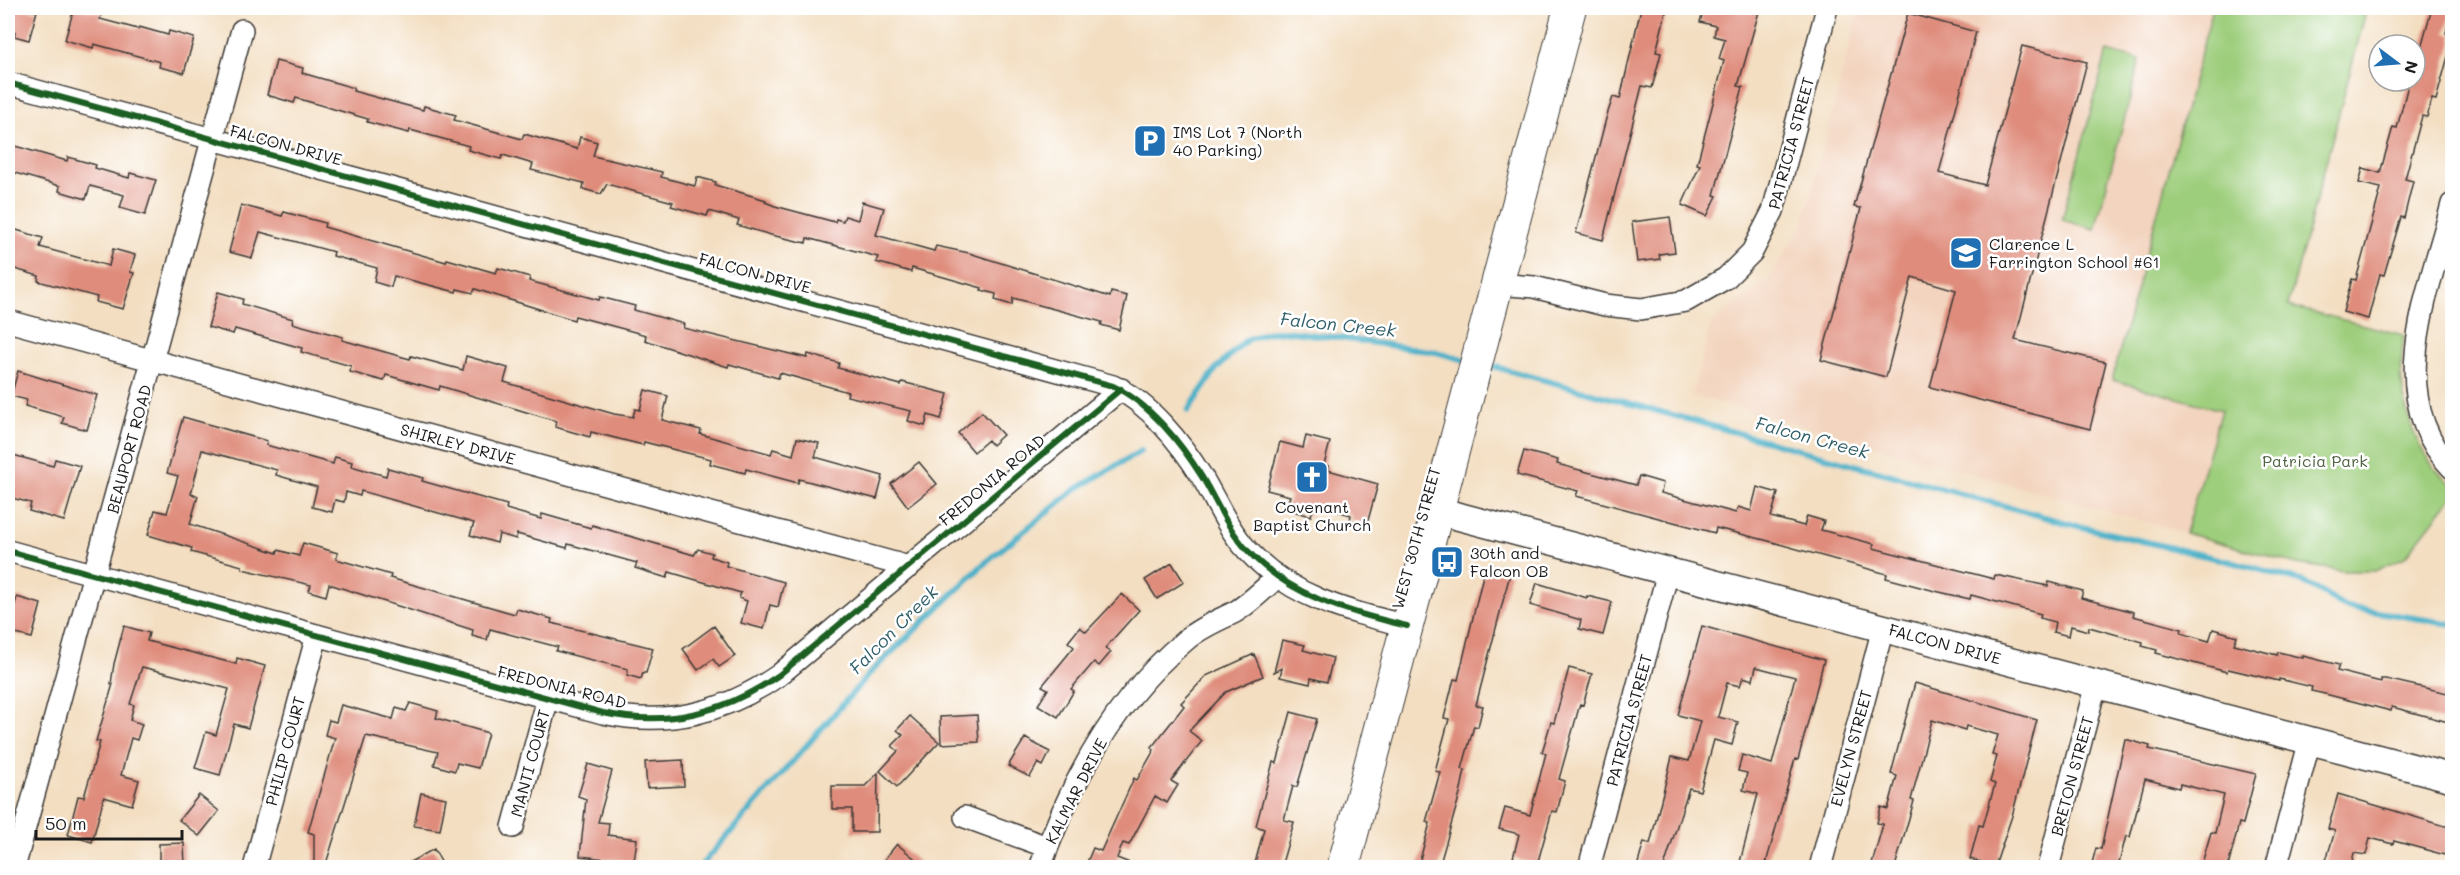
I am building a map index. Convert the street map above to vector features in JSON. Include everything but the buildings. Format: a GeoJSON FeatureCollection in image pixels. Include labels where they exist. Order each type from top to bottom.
{"type":"FeatureCollection","features":[{"type":"Feature","properties":{"kind":"main road","name":"WEST 30TH STREET"},"geometry":{"type":"LineString","coordinates":[[1343,867],[1570,8]]}},
{"type":"Feature","properties":{"kind":"street","name":"PATRICIA STREET"},"geometry":{"type":"LineString","coordinates":[[1498,284],[1534,287],[1613,307],[1641,309],[1686,301],[1726,278],[1752,252],[1773,211],[1827,8]]}},
{"type":"Feature","properties":{"kind":"street","name":"BEAUPORT ROAD"},"geometry":{"type":"LineString","coordinates":[[14,867],[242,30]]}},
{"type":"Feature","properties":{"kind":"street","name":"FALCON DRIVE"},"geometry":{"type":"LineString","coordinates":[[8,83],[1121,389],[1137,400],[1182,449],[1202,478],[1233,532],[1250,553],[1277,577],[1331,606],[1407,626]]}},
{"type":"Feature","properties":{"kind":"street"},"geometry":{"type":"LineString","coordinates":[[2452,204],[2414,358],[2415,386],[2421,412],[2435,445],[2452,468]]}},
{"type":"Feature","properties":{"kind":"street","name":"SHIRLEY DRIVE"},"geometry":{"type":"LineString","coordinates":[[8,321],[909,567]]}},
{"type":"Feature","properties":{"kind":"street","name":"FREDONIA ROAD"},"geometry":{"type":"LineString","coordinates":[[8,550],[603,713],[646,719],[691,716],[741,699],[779,675],[1121,389]]}},
{"type":"Feature","properties":{"kind":"street","name":"FALCON DRIVE"},"geometry":{"type":"LineString","coordinates":[[1438,511],[2452,778]]}},
{"type":"Feature","properties":{"kind":"street","name":"PATRICIA STREET"},"geometry":{"type":"LineString","coordinates":[[1589,867],[1668,572]]}},
{"type":"Feature","properties":{"kind":"street","name":"KALMAR DRIVE"},"geometry":{"type":"LineString","coordinates":[[1040,867],[1064,808],[1092,754],[1136,691],[1190,636],[1237,610],[1277,577]]}},
{"type":"Feature","properties":{"kind":"street","name":"EVELYN STREET"},"geometry":{"type":"LineString","coordinates":[[1820,867],[1883,628]]}},
{"type":"Feature","properties":{"kind":"street","name":"PHILIP COURT"},"geometry":{"type":"LineString","coordinates":[[254,867],[317,635]]}},
{"type":"Feature","properties":{"kind":"street","name":"BRETON STREET"},"geometry":{"type":"LineString","coordinates":[[2048,867],[2096,684]]}},
{"type":"Feature","properties":{"kind":"street","name":"MANTI COURT"},"geometry":{"type":"LineString","coordinates":[[513,827],[548,698]]}},
{"type":"Feature","properties":{"kind":"street"},"geometry":{"type":"LineString","coordinates":[[2276,867],[2310,740]]}},
{"type":"Feature","properties":{"kind":"street"},"geometry":{"type":"LineString","coordinates":[[965,817],[1047,847]]}},
{"type":"Feature","properties":{"kind":"shaded area","name":"Clarence L Farrington School #61"},"geometry":{"type":"Polygon","coordinates":[[[1859,8],[1963,8],[1999,17],[2073,8],[2213,8],[2112,379],[2221,410],[2185,533],[1692,395],[1711,323],[1768,281],[1803,224],[1859,8]]]}},
{"type":"Feature","properties":{"kind":"green space","name":"Patricia Park"},"geometry":{"type":"Polygon","coordinates":[[[2213,8],[2367,8],[2288,306],[2404,335],[2402,376],[2408,417],[2425,455],[2452,485],[2452,497],[2405,557],[2375,571],[2344,571],[2297,564],[2185,533],[2221,410],[2112,380],[2213,8]]]}},
{"type":"Feature","properties":{"kind":"green space"},"geometry":{"type":"Polygon","coordinates":[[[2107,51],[2140,60],[2095,229],[2062,220],[2107,51]]]}},
{"type":"Feature","properties":{"kind":"waterway","name":"Falcon Creek"},"geometry":{"type":"LineString","coordinates":[[1188,411],[1216,369],[1246,340],[1265,333],[1284,331],[1333,337],[1436,352],[1469,361]]}},
{"type":"Feature","properties":{"kind":"waterway","name":"Falcon Creek"},"geometry":{"type":"LineString","coordinates":[[1485,364],[2078,526],[2240,564],[2304,582],[2346,607],[2452,624]]}},
{"type":"Feature","properties":{"kind":"waterway","name":"Falcon Creek"},"geometry":{"type":"LineString","coordinates":[[699,868],[872,671],[988,560],[1076,489],[1141,451]]}},
{"type":"Feature","properties":{"kind":"cycle path"},"geometry":{"type":"LineString","coordinates":[[8,83],[1113,386],[1126,393],[1151,413],[1174,438],[1202,477],[1234,533],[1265,567],[1283,580],[1322,600],[1363,615],[1407,626]]}},
{"type":"Feature","properties":{"kind":"cycle path"},"geometry":{"type":"LineString","coordinates":[[8,551],[603,713],[650,718],[695,714],[737,699],[779,675],[1121,389]]}},
{"type":"Feature","properties":{"kind":"place","name":"IMS Lot 7 (North 40 Parking)"},"geometry":{"type":"Point","coordinates":[1150,141]}},
{"type":"Feature","properties":{"kind":"place","name":"Clarence L Farrington School #61"},"geometry":{"type":"Point","coordinates":[1966,253]}},
{"type":"Feature","properties":{"kind":"place","name":"Covenant Baptist Church"},"geometry":{"type":"Point","coordinates":[1312,477]}},
{"type":"Feature","properties":{"kind":"place","name":"30th and Falcon OB"},"geometry":{"type":"Point","coordinates":[1447,562]}}]}
